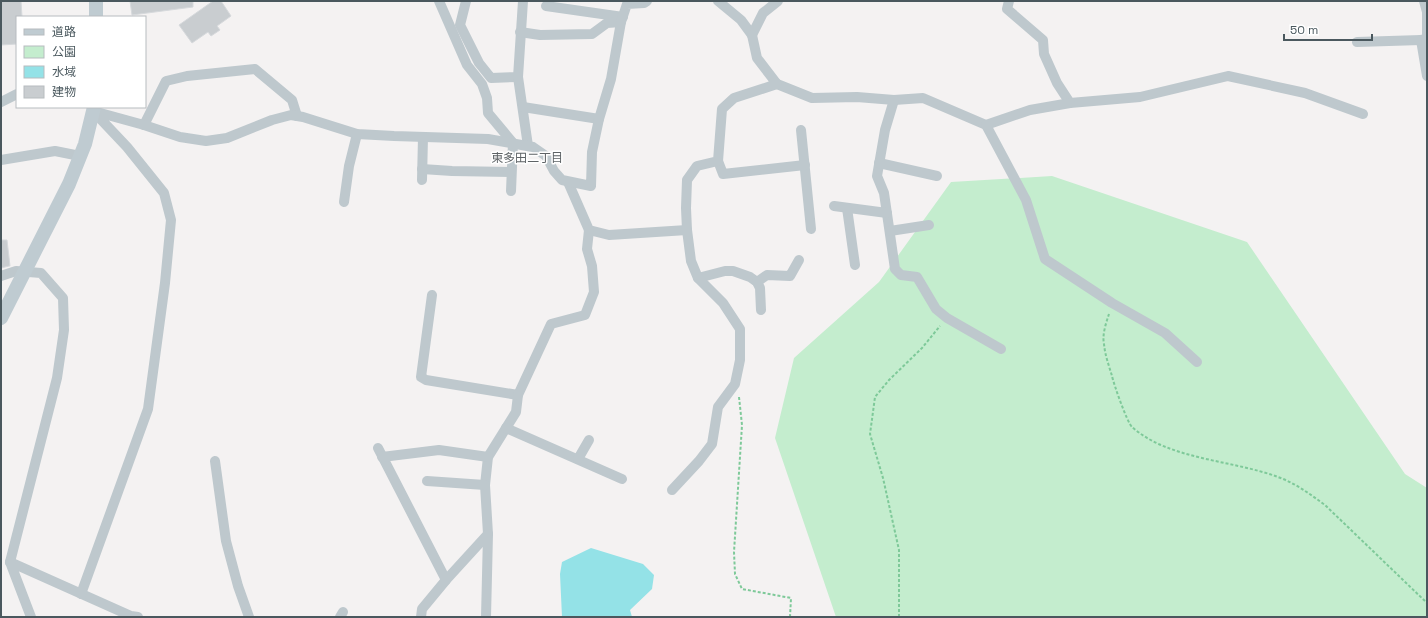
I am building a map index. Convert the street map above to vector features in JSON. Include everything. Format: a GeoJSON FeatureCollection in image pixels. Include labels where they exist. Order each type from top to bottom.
{"type":"FeatureCollection","features":[{"type":"Feature","properties":{"kind":"street"},"geometry":{"type":"LineString","coordinates":[[96,1],[96,16]]}},
{"type":"Feature","properties":{"kind":"street"},"geometry":{"type":"LineString","coordinates":[[439,1],[468,65],[482,84],[487,98],[488,113],[513,142],[510,191]]}},
{"type":"Feature","properties":{"kind":"street"},"geometry":{"type":"LineString","coordinates":[[466,1],[460,25],[479,64],[491,78],[518,77]]}},
{"type":"Feature","properties":{"kind":"street"},"geometry":{"type":"LineString","coordinates":[[523,1],[518,77],[528,146]]}},
{"type":"Feature","properties":{"kind":"street"},"geometry":{"type":"LineString","coordinates":[[93,109],[180,137],[206,141],[227,138],[272,120],[291,115],[357,134],[488,139],[513,142],[533,147],[546,156],[554,171],[562,180],[591,186],[592,152],[599,119],[611,79],[622,20],[627,4],[644,3],[647,1]]}},
{"type":"Feature","properties":{"kind":"street"},"geometry":{"type":"LineString","coordinates":[[718,1],[741,20],[752,35],[757,58],[777,84],[812,98],[857,97],[894,100],[923,98],[986,126],[1026,200],[1045,259],[1112,303],[1165,333],[1197,362]]}},
{"type":"Feature","properties":{"kind":"street"},"geometry":{"type":"LineString","coordinates":[[752,35],[763,13],[778,1]]}},
{"type":"Feature","properties":{"kind":"street"},"geometry":{"type":"LineString","coordinates":[[1009,1],[1007,8],[1043,40],[1044,54],[1057,83],[1070,103]]}},
{"type":"Feature","properties":{"kind":"street"},"geometry":{"type":"LineString","coordinates":[[1424,1],[1427,12],[1425,39],[1427,76]]}},
{"type":"Feature","properties":{"kind":"street"},"geometry":{"type":"LineString","coordinates":[[546,6],[622,20]]}},
{"type":"Feature","properties":{"kind":"street"},"geometry":{"type":"LineString","coordinates":[[520,32],[540,35],[592,34],[607,23],[622,20]]}},
{"type":"Feature","properties":{"kind":"street"},"geometry":{"type":"LineString","coordinates":[[1357,42],[1425,39]]}},
{"type":"Feature","properties":{"kind":"street"},"geometry":{"type":"LineString","coordinates":[[144,125],[166,81],[187,76],[255,69],[292,100],[297,116]]}},
{"type":"Feature","properties":{"kind":"street"},"geometry":{"type":"LineString","coordinates":[[986,126],[1030,110],[1070,103],[1140,97],[1228,76],[1305,93],[1363,114]]}},
{"type":"Feature","properties":{"kind":"street"},"geometry":{"type":"LineString","coordinates":[[777,84],[734,98],[722,109],[718,161],[723,174],[805,165]]}},
{"type":"Feature","properties":{"kind":"street"},"geometry":{"type":"LineString","coordinates":[[1,102],[16,94]]}},
{"type":"Feature","properties":{"kind":"street"},"geometry":{"type":"LineString","coordinates":[[894,100],[885,130],[877,176],[884,192],[895,269],[901,275],[917,277],[936,310],[1001,350]]}},
{"type":"Feature","properties":{"kind":"street"},"geometry":{"type":"LineString","coordinates":[[523,107],[599,119]]}},
{"type":"Feature","properties":{"kind":"street"},"geometry":{"type":"LineString","coordinates":[[1,318],[69,184],[85,144],[93,109]]}},
{"type":"Feature","properties":{"kind":"street"},"geometry":{"type":"LineString","coordinates":[[81,594],[148,409],[165,283],[171,220],[164,193],[93,109]]}},
{"type":"Feature","properties":{"kind":"street"},"geometry":{"type":"LineString","coordinates":[[802,130],[811,229]]}},
{"type":"Feature","properties":{"kind":"street"},"geometry":{"type":"LineString","coordinates":[[344,202],[349,166],[357,134]]}},
{"type":"Feature","properties":{"kind":"street"},"geometry":{"type":"LineString","coordinates":[[422,180],[423,137]]}},
{"type":"Feature","properties":{"kind":"street"},"geometry":{"type":"LineString","coordinates":[[1,160],[55,151],[80,156]]}},
{"type":"Feature","properties":{"kind":"street"},"geometry":{"type":"LineString","coordinates":[[672,490],[699,461],[712,444],[718,407],[735,384],[740,360],[740,329],[723,303],[698,278],[691,261],[687,230],[687,180],[697,166],[718,161]]}},
{"type":"Feature","properties":{"kind":"street"},"geometry":{"type":"LineString","coordinates":[[879,163],[938,176]]}},
{"type":"Feature","properties":{"kind":"street"},"geometry":{"type":"LineString","coordinates":[[422,169],[511,172]]}},
{"type":"Feature","properties":{"kind":"street"},"geometry":{"type":"LineString","coordinates":[[486,617],[488,534],[485,485],[488,457],[516,412],[518,395],[550,324],[585,315],[594,292],[592,266],[588,249],[589,230],[568,182]]}},
{"type":"Feature","properties":{"kind":"street"},"geometry":{"type":"LineString","coordinates":[[834,206],[887,212]]}},
{"type":"Feature","properties":{"kind":"street"},"geometry":{"type":"LineString","coordinates":[[847,208],[855,265]]}},
{"type":"Feature","properties":{"kind":"street"},"geometry":{"type":"LineString","coordinates":[[890,231],[930,225]]}},
{"type":"Feature","properties":{"kind":"street"},"geometry":{"type":"LineString","coordinates":[[589,230],[609,235],[687,230]]}},
{"type":"Feature","properties":{"kind":"street"},"geometry":{"type":"LineString","coordinates":[[757,282],[767,275],[790,276],[799,260]]}},
{"type":"Feature","properties":{"kind":"street"},"geometry":{"type":"LineString","coordinates":[[1,276],[16,271],[41,273],[63,298],[64,330],[57,378],[10,562],[31,617]]}},
{"type":"Feature","properties":{"kind":"street"},"geometry":{"type":"LineString","coordinates":[[698,278],[725,271],[733,271],[750,278],[757,282],[760,288],[760,310]]}},
{"type":"Feature","properties":{"kind":"street"},"geometry":{"type":"LineString","coordinates":[[432,295],[421,377],[426,380],[518,395]]}},
{"type":"Feature","properties":{"kind":"street"},"geometry":{"type":"LineString","coordinates":[[506,428],[622,479]]}},
{"type":"Feature","properties":{"kind":"street"},"geometry":{"type":"LineString","coordinates":[[578,459],[589,440]]}},
{"type":"Feature","properties":{"kind":"street"},"geometry":{"type":"LineString","coordinates":[[446,580],[380,452],[438,450],[488,457]]}},
{"type":"Feature","properties":{"kind":"street"},"geometry":{"type":"LineString","coordinates":[[215,461],[226,541],[238,586],[249,617]]}},
{"type":"Feature","properties":{"kind":"street"},"geometry":{"type":"LineString","coordinates":[[427,481],[485,485]]}},
{"type":"Feature","properties":{"kind":"street"},"geometry":{"type":"LineString","coordinates":[[421,617],[422,609],[488,534]]}},
{"type":"Feature","properties":{"kind":"street"},"geometry":{"type":"LineString","coordinates":[[10,562],[131,616],[138,617]]}},
{"type":"Feature","properties":{"kind":"path"},"geometry":{"type":"LineString","coordinates":[[1112,303],[1103,342],[1114,384],[1131,426],[1153,441],[1167,447],[1213,461],[1278,477],[1308,492],[1325,504],[1427,603]]}},
{"type":"Feature","properties":{"kind":"path"},"geometry":{"type":"LineString","coordinates":[[898,617],[899,550],[883,478],[870,434],[874,397],[922,348],[947,318]]}},
{"type":"Feature","properties":{"kind":"path"},"geometry":{"type":"LineString","coordinates":[[735,384],[738,392],[742,425],[734,552],[735,574],[742,589],[791,598],[790,617]]}},
{"type":"Feature","properties":{"kind":"green space"},"geometry":{"type":"Polygon","coordinates":[[[1052,176],[1247,242],[1405,474],[1427,488],[1427,617],[836,617],[775,438],[794,358],[879,282],[951,182],[1052,176]]]}},
{"type":"Feature","properties":{"kind":"water"},"geometry":{"type":"Polygon","coordinates":[[[591,548],[643,564],[654,575],[652,589],[630,610],[632,617],[562,617],[560,574],[562,562],[591,548]]]}},
{"type":"Feature","properties":{"kind":"building"},"geometry":{"type":"Polygon","coordinates":[[[1,1],[21,1],[22,16],[16,16],[16,44],[1,45],[1,1]]]}},
{"type":"Feature","properties":{"kind":"building"},"geometry":{"type":"Polygon","coordinates":[[[130,1],[193,1],[193,7],[132,15],[130,1]]]}},
{"type":"Feature","properties":{"kind":"building"},"geometry":{"type":"Polygon","coordinates":[[[213,1],[221,1],[231,16],[217,26],[220,30],[211,36],[208,32],[192,43],[179,25],[213,1]]]}},
{"type":"Feature","properties":{"kind":"building"},"geometry":{"type":"Polygon","coordinates":[[[1,240],[7,240],[10,266],[1,268],[1,240]]]}},
{"type":"Feature","properties":{"kind":"district","name":"東多田二丁目"},"geometry":{"type":"Point","coordinates":[527,158]}}]}
